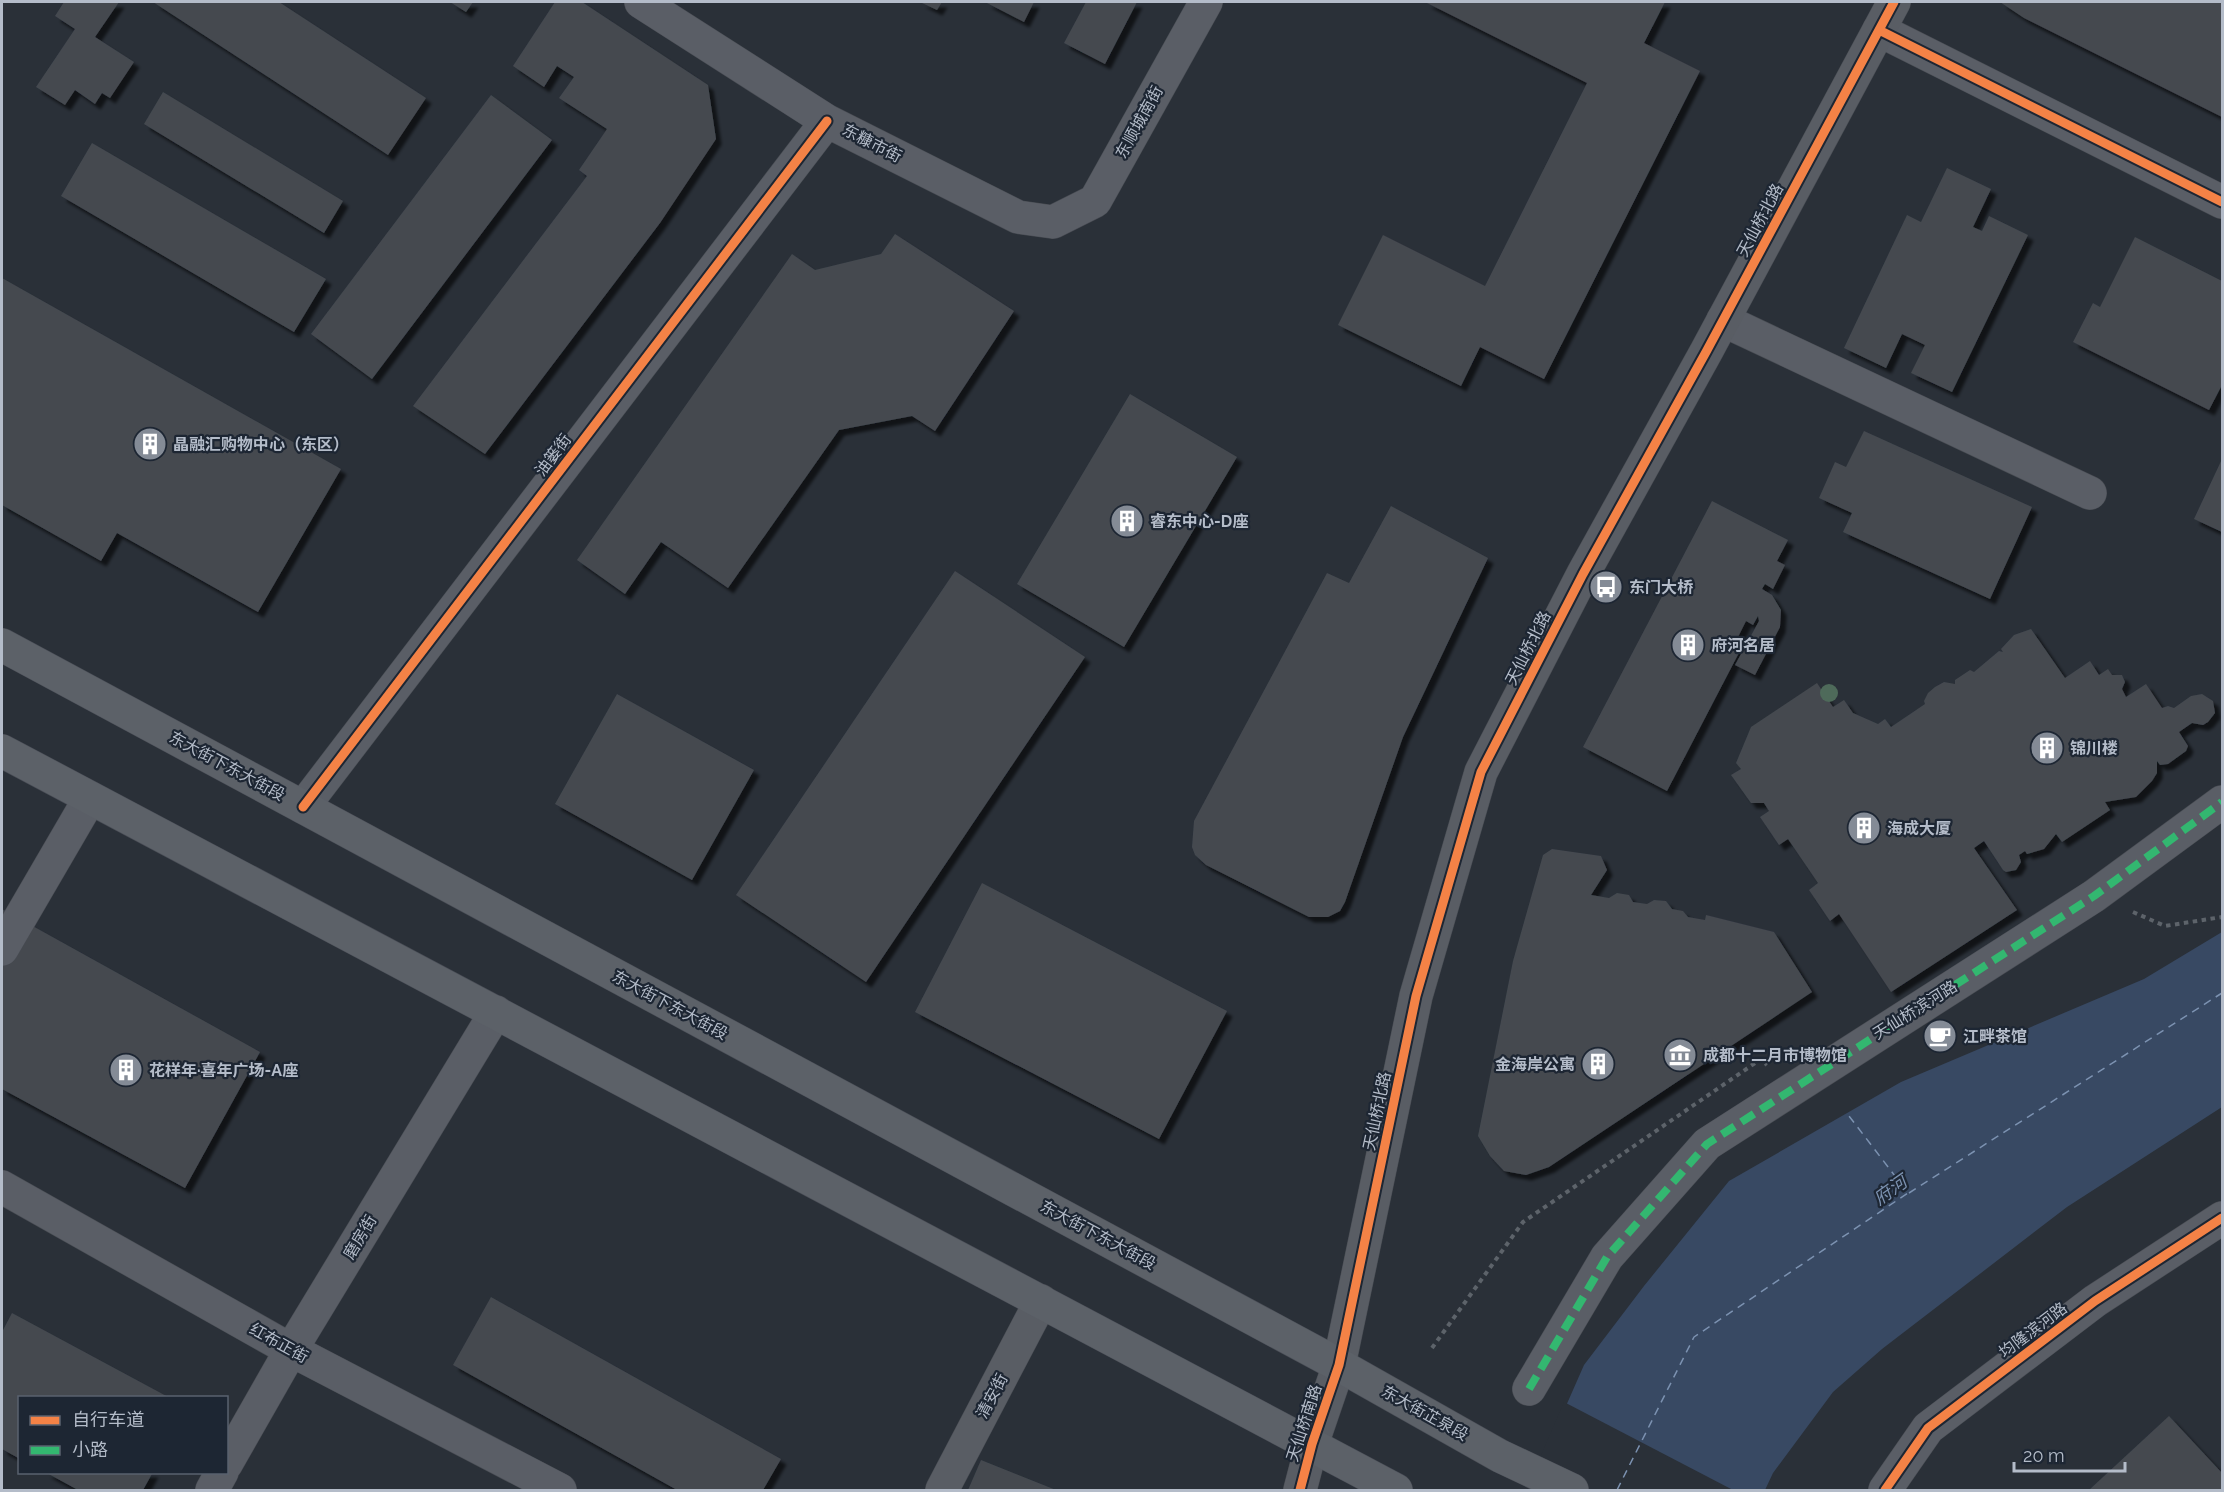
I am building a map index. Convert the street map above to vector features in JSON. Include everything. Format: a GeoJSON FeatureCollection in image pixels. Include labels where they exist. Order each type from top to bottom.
{"type":"FeatureCollection","features":[{"type":"Feature","properties":{"kind":"main road","name":"东大街下东大街段"},"geometry":{"type":"LineString","coordinates":[[2,645],[1339,1365]]}},
{"type":"Feature","properties":{"kind":"main road"},"geometry":{"type":"LineString","coordinates":[[2,751],[1312,1444],[1396,1491]]}},
{"type":"Feature","properties":{"kind":"main road","name":"东大街芷泉段"},"geometry":{"type":"LineString","coordinates":[[1339,1365],[1572,1491]]}},
{"type":"Feature","properties":{"kind":"street","name":"东糠市街"},"geometry":{"type":"LineString","coordinates":[[641,2],[827,121],[1018,217],[1053,222]]}},
{"type":"Feature","properties":{"kind":"street","name":"东顺城南街"},"geometry":{"type":"LineString","coordinates":[[1053,222],[1095,201],[1206,2]]}},
{"type":"Feature","properties":{"kind":"street","name":"天仙桥北路"},"geometry":{"type":"LineString","coordinates":[[1339,1365],[1416,996],[1481,772],[1583,574],[1894,2]]}},
{"type":"Feature","properties":{"kind":"street"},"geometry":{"type":"LineString","coordinates":[[1879,30],[2223,202]]}},
{"type":"Feature","properties":{"kind":"street","name":"油篓街"},"geometry":{"type":"LineString","coordinates":[[303,807],[827,121]]}},
{"type":"Feature","properties":{"kind":"street"},"geometry":{"type":"LineString","coordinates":[[1723,320],[2090,493]]}},
{"type":"Feature","properties":{"kind":"street"},"geometry":{"type":"LineString","coordinates":[[2,949],[90,798]]}},
{"type":"Feature","properties":{"kind":"street","name":"天仙桥滨河路"},"geometry":{"type":"LineString","coordinates":[[1529,1389],[1607,1257],[1707,1144],[2094,896],[2223,802]]}},
{"type":"Feature","properties":{"kind":"street","name":"磨房街"},"geometry":{"type":"LineString","coordinates":[[228,1460],[291,1350],[496,1012]]}},
{"type":"Feature","properties":{"kind":"street","name":"红布正街"},"geometry":{"type":"LineString","coordinates":[[2,1187],[291,1350],[560,1491]]}},
{"type":"Feature","properties":{"kind":"street","name":"均隆滨河路"},"geometry":{"type":"LineString","coordinates":[[1885,1491],[1928,1428],[2095,1301],[2223,1218]]}},
{"type":"Feature","properties":{"kind":"street","name":"清安街"},"geometry":{"type":"LineString","coordinates":[[942,1491],[1041,1301]]}},
{"type":"Feature","properties":{"kind":"street","name":"天仙桥南路"},"geometry":{"type":"LineString","coordinates":[[1300,1491],[1312,1444],[1339,1365]]}},
{"type":"Feature","properties":{"kind":"street"},"geometry":{"type":"LineString","coordinates":[[212,1491],[221,1474]]}},
{"type":"Feature","properties":{"kind":"path"},"geometry":{"type":"LineString","coordinates":[[2094,896],[2165,926],[2223,917]]}},
{"type":"Feature","properties":{"kind":"path"},"geometry":{"type":"LineString","coordinates":[[1432,1348],[1523,1221],[1761,1059],[1772,1070]]}},
{"type":"Feature","properties":{"kind":"water","name":"府河"},"geometry":{"type":"Polygon","coordinates":[[[2222,932],[2222,1107],[2067,1207],[1882,1349],[1833,1392],[1773,1473],[1765,1490],[1529,1490],[1584,1365],[1729,1181],[1901,1082],[2144,979],[2222,932]]]}},
{"type":"Feature","properties":{"kind":"pier"},"geometry":{"type":"Polygon","coordinates":[[[1564,1402],[1733,1490],[1526,1490],[1564,1402]]]}},
{"type":"Feature","properties":{"kind":"building"},"geometry":{"type":"Polygon","coordinates":[[[64,2],[119,2],[95,37],[134,62],[110,98],[102,93],[95,104],[75,90],[65,105],[36,87],[75,29],[55,16],[64,2]]]}},
{"type":"Feature","properties":{"kind":"building"},"geometry":{"type":"Polygon","coordinates":[[[153,2],[279,2],[426,98],[388,155],[153,2]]]}},
{"type":"Feature","properties":{"kind":"building"},"geometry":{"type":"Polygon","coordinates":[[[450,2],[473,2],[466,12],[450,2]]]}},
{"type":"Feature","properties":{"kind":"building"},"geometry":{"type":"Polygon","coordinates":[[[555,2],[582,2],[708,85],[716,139],[660,223],[485,454],[413,406],[587,176],[579,170],[607,129],[559,98],[574,77],[557,66],[544,87],[513,66],[555,2]]]}},
{"type":"Feature","properties":{"kind":"building"},"geometry":{"type":"Polygon","coordinates":[[[920,2],[942,2],[937,10],[920,2]]]}},
{"type":"Feature","properties":{"kind":"building"},"geometry":{"type":"Polygon","coordinates":[[[985,2],[1034,2],[1024,22],[985,2]]]}},
{"type":"Feature","properties":{"kind":"building"},"geometry":{"type":"Polygon","coordinates":[[[1086,2],[1137,2],[1105,64],[1064,43],[1086,2]]]}},
{"type":"Feature","properties":{"kind":"building"},"geometry":{"type":"Polygon","coordinates":[[[1425,2],[1665,2],[1644,43],[1700,71],[1544,379],[1480,347],[1461,386],[1338,325],[1383,235],[1485,286],[1587,83],[1425,2]]]}},
{"type":"Feature","properties":{"kind":"building"},"geometry":{"type":"Polygon","coordinates":[[[2000,2],[2222,2],[2222,117],[2024,18],[2000,2]]]}},
{"type":"Feature","properties":{"kind":"building"},"geometry":{"type":"Polygon","coordinates":[[[163,92],[343,201],[324,233],[144,124],[163,92]]]}},
{"type":"Feature","properties":{"kind":"building"},"geometry":{"type":"Polygon","coordinates":[[[491,95],[552,140],[372,379],[311,334],[491,95]]]}},
{"type":"Feature","properties":{"kind":"building"},"geometry":{"type":"Polygon","coordinates":[[[92,143],[326,279],[294,332],[61,196],[92,143]]]}},
{"type":"Feature","properties":{"kind":"building"},"geometry":{"type":"Polygon","coordinates":[[[1947,168],[1991,189],[1973,227],[1982,231],[1989,216],[2028,235],[1952,392],[1911,373],[1925,345],[1902,334],[1886,368],[1844,348],[1907,215],[1921,222],[1947,168]]]}},
{"type":"Feature","properties":{"kind":"building"},"geometry":{"type":"Polygon","coordinates":[[[895,234],[1014,311],[935,431],[912,416],[839,430],[728,588],[661,542],[625,594],[577,560],[792,254],[815,270],[881,254],[895,234]]]}},
{"type":"Feature","properties":{"kind":"building"},"geometry":{"type":"Polygon","coordinates":[[[2135,237],[2222,281],[2222,385],[2209,410],[2073,342],[2093,303],[2100,307],[2135,237]]]}},
{"type":"Feature","properties":{"kind":"building","name":"晶融汇购物中心（东区）"},"geometry":{"type":"Polygon","coordinates":[[[2,278],[341,469],[258,612],[117,533],[101,561],[2,505],[2,278]]]}},
{"type":"Feature","properties":{"kind":"building","name":"睿东中心-D座"},"geometry":{"type":"Polygon","coordinates":[[[1130,394],[1237,457],[1124,647],[1017,584],[1130,394]]]}},
{"type":"Feature","properties":{"kind":"building"},"geometry":{"type":"Polygon","coordinates":[[[1864,431],[2032,507],[1990,599],[1843,532],[1852,513],[1819,498],[1835,462],[1846,467],[1864,431]]]}},
{"type":"Feature","properties":{"kind":"building"},"geometry":{"type":"Polygon","coordinates":[[[2222,459],[2222,532],[2194,519],[2222,459]]]}},
{"type":"Feature","properties":{"kind":"building","name":"府河名居"},"geometry":{"type":"Polygon","coordinates":[[[1712,501],[1788,540],[1777,561],[1785,565],[1773,589],[1765,584],[1762,589],[1772,595],[1781,610],[1780,627],[1755,675],[1735,665],[1759,621],[1758,616],[1753,625],[1746,621],[1735,643],[1742,647],[1667,791],[1583,747],[1712,501]]]}},
{"type":"Feature","properties":{"kind":"building"},"geometry":{"type":"Polygon","coordinates":[[[1391,506],[1488,558],[1403,737],[1345,902],[1340,911],[1328,917],[1309,917],[1206,865],[1195,855],[1192,847],[1194,821],[1327,573],[1349,583],[1391,506]]]}},
{"type":"Feature","properties":{"kind":"building"},"geometry":{"type":"Polygon","coordinates":[[[955,571],[1085,657],[866,982],[736,895],[955,571]]]}},
{"type":"Feature","properties":{"kind":"building"},"geometry":{"type":"Polygon","coordinates":[[[2031,629],[2065,678],[2090,661],[2099,675],[2108,669],[2112,675],[2122,675],[2125,682],[2122,689],[2126,697],[2146,684],[2162,708],[2168,706],[2174,708],[2191,696],[2202,694],[2213,701],[2215,713],[2203,725],[2192,723],[2179,732],[2188,746],[2186,751],[2168,764],[2160,765],[2157,761],[2157,773],[2136,797],[2105,802],[2110,810],[2062,842],[2056,834],[2044,849],[2027,854],[2025,851],[2019,855],[2021,862],[2016,870],[2006,872],[2003,870],[1984,841],[1974,848],[2017,910],[1891,992],[1839,914],[1830,921],[1809,890],[1818,883],[1788,839],[1779,845],[1760,817],[1769,811],[1764,803],[1751,803],[1731,775],[1741,769],[1736,763],[1751,727],[1817,683],[1833,707],[1844,700],[1853,713],[1878,724],[1885,719],[1891,727],[1925,704],[1928,693],[1935,687],[1944,682],[1955,684],[1955,680],[1970,670],[1974,672],[1999,651],[2003,652],[2001,649],[2014,635],[2031,629]]]}},
{"type":"Feature","properties":{"kind":"building"},"geometry":{"type":"Polygon","coordinates":[[[617,694],[754,770],[692,880],[555,804],[617,694]]]}},
{"type":"Feature","properties":{"kind":"building","name":"金海岸公寓"},"geometry":{"type":"Polygon","coordinates":[[[1552,849],[1601,856],[1607,870],[1591,895],[1609,898],[1617,893],[1629,895],[1633,902],[1647,904],[1654,900],[1666,901],[1672,909],[1683,911],[1688,917],[1705,920],[1706,915],[1774,932],[1812,992],[1549,1167],[1526,1175],[1504,1171],[1490,1156],[1478,1136],[1513,961],[1543,855],[1552,849]]]}},
{"type":"Feature","properties":{"kind":"building"},"geometry":{"type":"Polygon","coordinates":[[[982,883],[1227,1011],[1159,1139],[915,1012],[982,883]]]}},
{"type":"Feature","properties":{"kind":"building","name":"花样年·喜年广场-A座"},"geometry":{"type":"Polygon","coordinates":[[[2,909],[260,1052],[185,1188],[2,1089],[2,909]]]}},
{"type":"Feature","properties":{"kind":"building"},"geometry":{"type":"Polygon","coordinates":[[[491,1297],[781,1459],[763,1490],[677,1490],[453,1365],[491,1297]]]}},
{"type":"Feature","properties":{"kind":"building"},"geometry":{"type":"Polygon","coordinates":[[[12,1313],[166,1396],[18,1396],[18,1458],[2,1449],[2,1332],[12,1313]]]}},
{"type":"Feature","properties":{"kind":"building"},"geometry":{"type":"Polygon","coordinates":[[[2169,1416],[2222,1473],[2222,1490],[2089,1490],[2169,1416]]]}},
{"type":"Feature","properties":{"kind":"building"},"geometry":{"type":"Polygon","coordinates":[[[981,1460],[1056,1490],[968,1490],[981,1460]]]}},
{"type":"Feature","properties":{"kind":"building"},"geometry":{"type":"Polygon","coordinates":[[[49,1474],[152,1474],[143,1490],[78,1490],[49,1474]]]}},
{"type":"Feature","properties":{"kind":"ferry route"},"geometry":{"type":"LineString","coordinates":[[1909,1193],[2222,993]]}},
{"type":"Feature","properties":{"kind":"ferry route"},"geometry":{"type":"LineString","coordinates":[[1617,1490],[1694,1337],[1908,1193],[1849,1116]]}},
{"type":"Feature","properties":{"kind":"marked path"},"geometry":{"type":"LineString","coordinates":[[1529,1389],[1607,1257],[1707,1144],[2094,896],[2222,802]]}},
{"type":"Feature","properties":{"kind":"cycle path"},"geometry":{"type":"LineString","coordinates":[[1300,1490],[1312,1444],[1339,1365],[1416,996],[1481,772],[1583,574],[1706,352],[1894,2]]}},
{"type":"Feature","properties":{"kind":"cycle path"},"geometry":{"type":"LineString","coordinates":[[1879,30],[2222,202]]}},
{"type":"Feature","properties":{"kind":"cycle path"},"geometry":{"type":"LineString","coordinates":[[303,807],[827,121]]}},
{"type":"Feature","properties":{"kind":"cycle path"},"geometry":{"type":"LineString","coordinates":[[1885,1490],[1928,1428],[2095,1301],[2222,1218]]}},
{"type":"Feature","properties":{"kind":"place","name":"晶融汇购物中心（东区）"},"geometry":{"type":"Point","coordinates":[150,444]}},
{"type":"Feature","properties":{"kind":"place","name":"睿东中心-D座"},"geometry":{"type":"Point","coordinates":[1127,521]}},
{"type":"Feature","properties":{"kind":"place","name":"东门大桥"},"geometry":{"type":"Point","coordinates":[1606,587]}},
{"type":"Feature","properties":{"kind":"place","name":"府河名居"},"geometry":{"type":"Point","coordinates":[1688,645]}},
{"type":"Feature","properties":{"kind":"place","name":"锦川楼"},"geometry":{"type":"Point","coordinates":[2047,748]}},
{"type":"Feature","properties":{"kind":"place","name":"海成大厦"},"geometry":{"type":"Point","coordinates":[1864,828]}},
{"type":"Feature","properties":{"kind":"place","name":"江畔茶馆"},"geometry":{"type":"Point","coordinates":[1940,1036]}},
{"type":"Feature","properties":{"kind":"place","name":"成都十二月市博物馆"},"geometry":{"type":"Point","coordinates":[1680,1055]}},
{"type":"Feature","properties":{"kind":"place","name":"金海岸公寓"},"geometry":{"type":"Point","coordinates":[1598,1064]}},
{"type":"Feature","properties":{"kind":"place","name":"花样年·喜年广场-A座"},"geometry":{"type":"Point","coordinates":[126,1070]}}]}
